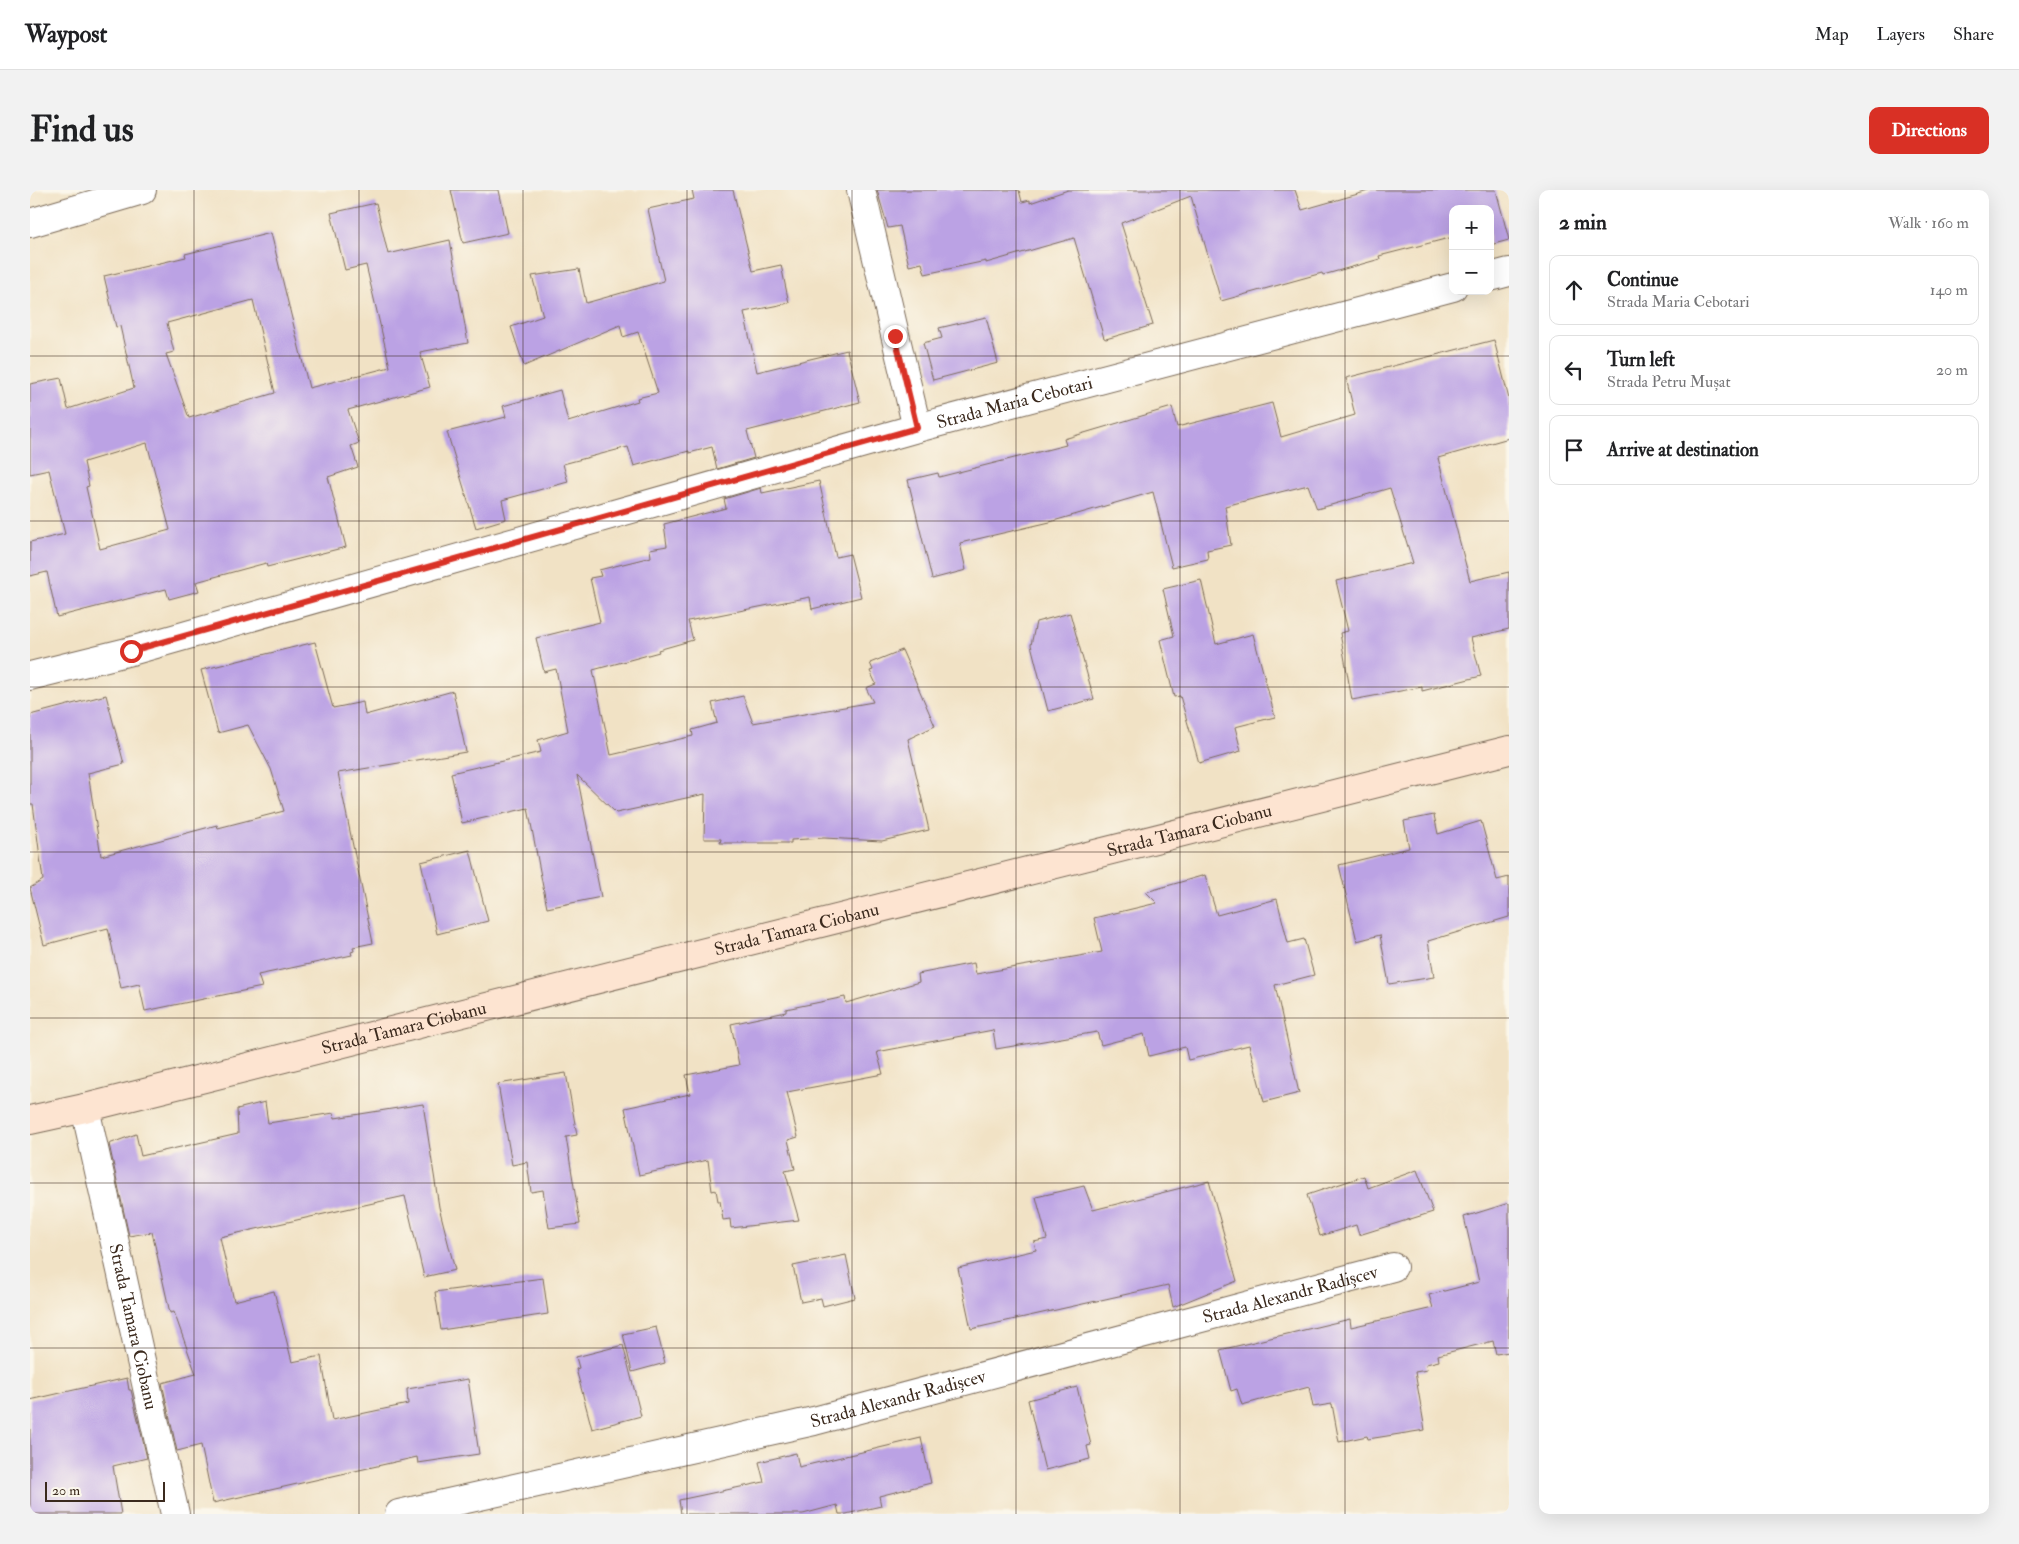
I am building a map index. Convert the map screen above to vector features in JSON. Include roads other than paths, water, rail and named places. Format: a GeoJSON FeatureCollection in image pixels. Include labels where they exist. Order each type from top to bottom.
{"type":"FeatureCollection","features":[{"type":"Feature","properties":{"kind":"street"},"geometry":{"type":"LineString","coordinates":[[30,223],[142,190]]}},
{"type":"Feature","properties":{"kind":"street"},"geometry":{"type":"LineString","coordinates":[[861,190],[917,428]]}},
{"type":"Feature","properties":{"kind":"street"},"geometry":{"type":"LineString","coordinates":[[1494,276],[1509,272]]}},
{"type":"Feature","properties":{"kind":"street","name":"Strada Maria Cebotari"},"geometry":{"type":"LineString","coordinates":[[30,676],[131,651],[917,428],[1449,288]]}},
{"type":"Feature","properties":{"kind":"street","name":"Strada Tamara Ciobanu"},"geometry":{"type":"LineString","coordinates":[[30,1120],[85,1108],[1509,750]]}},
{"type":"Feature","properties":{"kind":"street","name":"Strada Tamara Ciobanu"},"geometry":{"type":"LineString","coordinates":[[85,1108],[175,1514]]}},
{"type":"Feature","properties":{"kind":"street","name":"Strada Alexandr Radișcev"},"geometry":{"type":"LineString","coordinates":[[399,1514],[814,1421],[1393,1267]]}}]}
